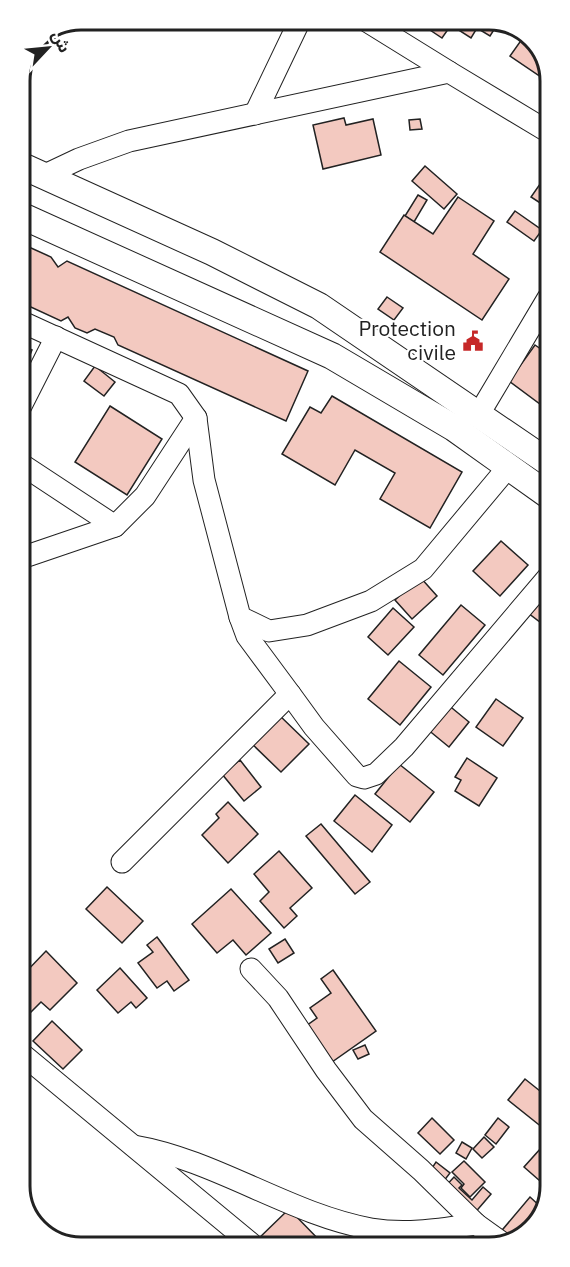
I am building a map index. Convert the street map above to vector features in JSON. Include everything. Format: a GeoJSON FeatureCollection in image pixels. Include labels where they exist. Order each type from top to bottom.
{"type":"FeatureCollection","features":[{"type":"Feature","properties":{"kind":"main road"},"geometry":{"type":"LineString","coordinates":[[30,170],[222,256],[319,306],[540,456]]}},
{"type":"Feature","properties":{"kind":"main road"},"geometry":{"type":"LineString","coordinates":[[30,220],[332,356],[454,428],[540,489]]}},
{"type":"Feature","properties":{"kind":"street"},"geometry":{"type":"LineString","coordinates":[[255,114],[295,30]]}},
{"type":"Feature","properties":{"kind":"street"},"geometry":{"type":"LineString","coordinates":[[381,30],[540,127]]}},
{"type":"Feature","properties":{"kind":"street"},"geometry":{"type":"LineString","coordinates":[[43,176],[129,141],[449,72]]}},
{"type":"Feature","properties":{"kind":"street"},"geometry":{"type":"LineString","coordinates":[[479,414],[540,311]]}},
{"type":"Feature","properties":{"kind":"street"},"geometry":{"type":"LineString","coordinates":[[30,325],[179,394],[196,418],[204,480],[240,617],[248,636],[314,727],[357,776],[364,778],[376,774],[404,747],[540,587]]}},
{"type":"Feature","properties":{"kind":"street"},"geometry":{"type":"LineString","coordinates":[[30,388],[56,337]]}},
{"type":"Feature","properties":{"kind":"street"},"geometry":{"type":"LineString","coordinates":[[30,553],[115,526],[145,496],[196,418]]}},
{"type":"Feature","properties":{"kind":"street"},"geometry":{"type":"LineString","coordinates":[[240,617],[254,626],[269,631],[307,625],[372,601],[423,569],[509,466]]}},
{"type":"Feature","properties":{"kind":"street"},"geometry":{"type":"LineString","coordinates":[[30,470],[115,526]]}},
{"type":"Feature","properties":{"kind":"street"},"geometry":{"type":"LineString","coordinates":[[122,862],[290,693]]}},
{"type":"Feature","properties":{"kind":"street"},"geometry":{"type":"LineString","coordinates":[[251,969],[278,998],[326,1070],[363,1119],[421,1170],[476,1224],[494,1237]]}},
{"type":"Feature","properties":{"kind":"street"},"geometry":{"type":"LineString","coordinates":[[30,1061],[243,1237]]}},
{"type":"Feature","properties":{"kind":"street"},"geometry":{"type":"LineString","coordinates":[[134,1146],[166,1152],[289,1204],[371,1229],[418,1233],[476,1224]]}},
{"type":"Feature","properties":{"kind":"building"},"geometry":{"type":"Polygon","coordinates":[[[430,30],[448,30],[442,38],[430,30]]]}},
{"type":"Feature","properties":{"kind":"building"},"geometry":{"type":"Polygon","coordinates":[[[459,30],[476,30],[471,38],[459,30]]]}},
{"type":"Feature","properties":{"kind":"building"},"geometry":{"type":"Polygon","coordinates":[[[480,30],[494,30],[490,36],[480,30]]]}},
{"type":"Feature","properties":{"kind":"building"},"geometry":{"type":"Polygon","coordinates":[[[520,41],[535,58],[539,76],[510,56],[520,41]]]}},
{"type":"Feature","properties":{"kind":"building"},"geometry":{"type":"Polygon","coordinates":[[[344,118],[346,125],[373,119],[381,155],[323,169],[313,125],[344,118]]]}},
{"type":"Feature","properties":{"kind":"building"},"geometry":{"type":"Polygon","coordinates":[[[420,119],[422,129],[410,130],[409,120],[420,119]]]}},
{"type":"Feature","properties":{"kind":"building"},"geometry":{"type":"Polygon","coordinates":[[[425,166],[457,194],[444,209],[412,181],[425,166]]]}},
{"type":"Feature","properties":{"kind":"building"},"geometry":{"type":"Polygon","coordinates":[[[540,184],[540,203],[531,197],[540,184]]]}},
{"type":"Feature","properties":{"kind":"building"},"geometry":{"type":"Polygon","coordinates":[[[418,195],[427,200],[414,222],[405,216],[418,195]]]}},
{"type":"Feature","properties":{"kind":"building"},"geometry":{"type":"Polygon","coordinates":[[[458,197],[494,221],[473,254],[509,279],[482,320],[380,252],[404,215],[433,234],[458,197]]]}},
{"type":"Feature","properties":{"kind":"building"},"geometry":{"type":"Polygon","coordinates":[[[515,211],[540,229],[540,233],[534,241],[507,222],[515,211]]]}},
{"type":"Feature","properties":{"kind":"building"},"geometry":{"type":"Polygon","coordinates":[[[30,248],[51,257],[58,267],[67,261],[308,371],[286,421],[118,345],[114,337],[95,329],[87,333],[75,328],[68,317],[61,321],[30,307],[30,248]]]}},
{"type":"Feature","properties":{"kind":"building"},"geometry":{"type":"Polygon","coordinates":[[[387,297],[403,308],[394,320],[378,309],[387,297]]]}},
{"type":"Feature","properties":{"kind":"building"},"geometry":{"type":"Polygon","coordinates":[[[535,345],[540,348],[540,404],[509,381],[535,345]]]}},
{"type":"Feature","properties":{"kind":"building"},"geometry":{"type":"Polygon","coordinates":[[[95,366],[115,382],[104,396],[84,381],[95,366]]]}},
{"type":"Feature","properties":{"kind":"building"},"geometry":{"type":"Polygon","coordinates":[[[332,396],[462,472],[430,528],[380,499],[395,473],[355,450],[335,485],[282,454],[310,407],[321,413],[332,396]]]}},
{"type":"Feature","properties":{"kind":"building"},"geometry":{"type":"Polygon","coordinates":[[[110,406],[162,439],[127,495],[75,462],[110,406]]]}},
{"type":"Feature","properties":{"kind":"building"},"geometry":{"type":"Polygon","coordinates":[[[501,541],[528,565],[500,596],[473,571],[501,541]]]}},
{"type":"Feature","properties":{"kind":"building"},"geometry":{"type":"Polygon","coordinates":[[[420,577],[437,596],[412,619],[395,600],[420,577]]]}},
{"type":"Feature","properties":{"kind":"building"},"geometry":{"type":"Polygon","coordinates":[[[540,578],[540,622],[519,606],[540,578]]]}},
{"type":"Feature","properties":{"kind":"building"},"geometry":{"type":"Polygon","coordinates":[[[461,605],[485,625],[443,675],[419,655],[461,605]]]}},
{"type":"Feature","properties":{"kind":"building"},"geometry":{"type":"Polygon","coordinates":[[[393,608],[414,627],[388,655],[368,637],[393,608]]]}},
{"type":"Feature","properties":{"kind":"building"},"geometry":{"type":"Polygon","coordinates":[[[399,661],[431,687],[400,725],[368,699],[399,661]]]}},
{"type":"Feature","properties":{"kind":"building"},"geometry":{"type":"Polygon","coordinates":[[[441,699],[469,722],[449,747],[421,724],[441,699]]]}},
{"type":"Feature","properties":{"kind":"building"},"geometry":{"type":"Polygon","coordinates":[[[496,699],[523,718],[503,746],[476,727],[496,699]]]}},
{"type":"Feature","properties":{"kind":"building"},"geometry":{"type":"Polygon","coordinates":[[[278,714],[309,744],[281,772],[250,742],[278,714]]]}},
{"type":"Feature","properties":{"kind":"building"},"geometry":{"type":"Polygon","coordinates":[[[467,758],[497,778],[479,806],[455,791],[461,780],[455,777],[467,758]]]}},
{"type":"Feature","properties":{"kind":"building"},"geometry":{"type":"Polygon","coordinates":[[[240,760],[261,787],[244,801],[222,774],[240,760]]]}},
{"type":"Feature","properties":{"kind":"building"},"geometry":{"type":"Polygon","coordinates":[[[399,764],[434,792],[410,822],[375,794],[399,764]]]}},
{"type":"Feature","properties":{"kind":"building"},"geometry":{"type":"Polygon","coordinates":[[[355,795],[392,825],[372,852],[334,821],[355,795]]]}},
{"type":"Feature","properties":{"kind":"building"},"geometry":{"type":"Polygon","coordinates":[[[228,802],[258,834],[228,863],[202,835],[219,818],[216,814],[228,802]]]}},
{"type":"Feature","properties":{"kind":"building"},"geometry":{"type":"Polygon","coordinates":[[[321,824],[370,882],[355,894],[306,836],[321,824]]]}},
{"type":"Feature","properties":{"kind":"building"},"geometry":{"type":"Polygon","coordinates":[[[279,851],[312,888],[290,908],[297,916],[284,928],[260,901],[269,892],[254,874],[279,851]]]}},
{"type":"Feature","properties":{"kind":"building"},"geometry":{"type":"Polygon","coordinates":[[[107,887],[143,921],[122,943],[86,909],[107,887]]]}},
{"type":"Feature","properties":{"kind":"building"},"geometry":{"type":"Polygon","coordinates":[[[231,889],[271,933],[246,955],[233,940],[217,953],[192,924],[231,889]]]}},
{"type":"Feature","properties":{"kind":"building"},"geometry":{"type":"Polygon","coordinates":[[[157,937],[189,980],[174,991],[167,981],[157,988],[138,963],[153,952],[147,945],[157,937]]]}},
{"type":"Feature","properties":{"kind":"building"},"geometry":{"type":"Polygon","coordinates":[[[285,939],[294,953],[278,963],[269,949],[285,939]]]}},
{"type":"Feature","properties":{"kind":"building"},"geometry":{"type":"Polygon","coordinates":[[[46,951],[77,983],[50,1010],[41,1002],[30,1013],[30,968],[46,951]]]}},
{"type":"Feature","properties":{"kind":"building"},"geometry":{"type":"Polygon","coordinates":[[[120,968],[147,998],[136,1008],[131,1002],[118,1013],[97,990],[120,968]]]}},
{"type":"Feature","properties":{"kind":"building"},"geometry":{"type":"Polygon","coordinates":[[[333,970],[376,1031],[332,1062],[306,1026],[317,1018],[310,1008],[331,993],[321,979],[333,970]]]}},
{"type":"Feature","properties":{"kind":"building"},"geometry":{"type":"Polygon","coordinates":[[[52,1021],[82,1050],[63,1069],[33,1041],[52,1021]]]}},
{"type":"Feature","properties":{"kind":"building"},"geometry":{"type":"Polygon","coordinates":[[[365,1045],[369,1054],[358,1059],[353,1050],[365,1045]]]}},
{"type":"Feature","properties":{"kind":"building"},"geometry":{"type":"Polygon","coordinates":[[[525,1079],[540,1091],[540,1126],[508,1100],[525,1079]]]}},
{"type":"Feature","properties":{"kind":"building"},"geometry":{"type":"Polygon","coordinates":[[[432,1118],[454,1140],[440,1154],[418,1133],[432,1118]]]}},
{"type":"Feature","properties":{"kind":"building"},"geometry":{"type":"Polygon","coordinates":[[[498,1118],[509,1127],[496,1144],[485,1135],[498,1118]]]}},
{"type":"Feature","properties":{"kind":"building"},"geometry":{"type":"Polygon","coordinates":[[[484,1137],[494,1147],[482,1158],[473,1149],[484,1137]]]}},
{"type":"Feature","properties":{"kind":"building"},"geometry":{"type":"Polygon","coordinates":[[[462,1142],[472,1148],[466,1159],[456,1153],[462,1142]]]}},
{"type":"Feature","properties":{"kind":"building"},"geometry":{"type":"Polygon","coordinates":[[[540,1149],[540,1181],[524,1167],[540,1149]]]}},
{"type":"Feature","properties":{"kind":"building"},"geometry":{"type":"Polygon","coordinates":[[[464,1161],[485,1182],[470,1197],[461,1188],[464,1184],[452,1172],[464,1161]]]}},
{"type":"Feature","properties":{"kind":"building"},"geometry":{"type":"Polygon","coordinates":[[[436,1162],[450,1173],[440,1186],[432,1168],[436,1162]]]}},
{"type":"Feature","properties":{"kind":"building"},"geometry":{"type":"Polygon","coordinates":[[[454,1177],[462,1185],[459,1188],[472,1200],[483,1187],[491,1194],[473,1215],[443,1189],[454,1177]]]}},
{"type":"Feature","properties":{"kind":"building"},"geometry":{"type":"Polygon","coordinates":[[[530,1197],[537,1203],[527,1220],[520,1226],[498,1235],[530,1197]]]}},
{"type":"Feature","properties":{"kind":"building"},"geometry":{"type":"Polygon","coordinates":[[[289,1209],[316,1237],[260,1237],[289,1209]]]}},
{"type":"Feature","properties":{"kind":"place","name":"Protection civile"},"geometry":{"type":"Point","coordinates":[473,341]}}]}
